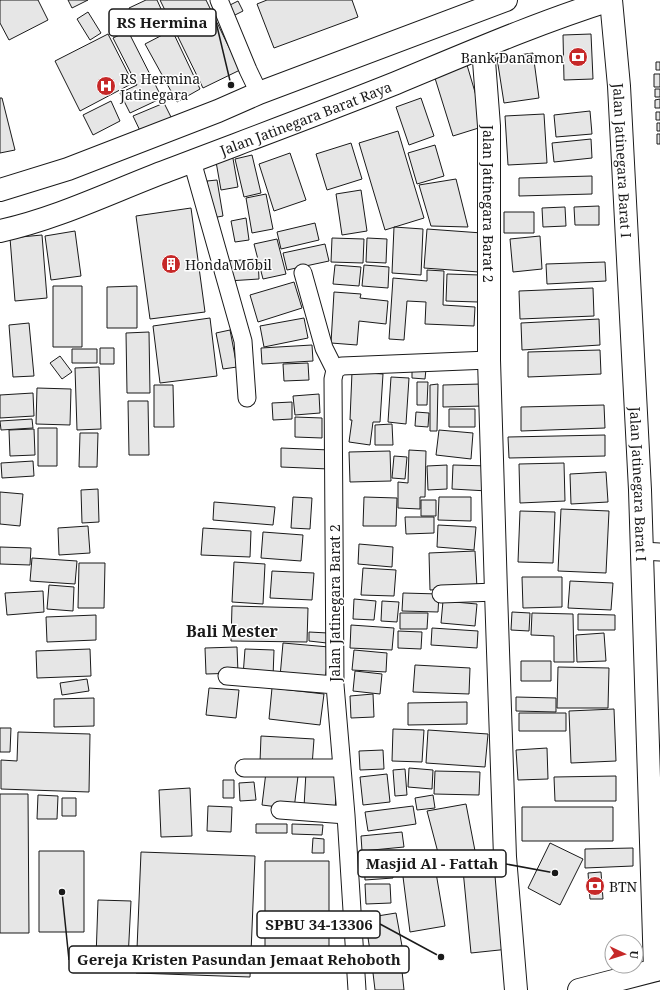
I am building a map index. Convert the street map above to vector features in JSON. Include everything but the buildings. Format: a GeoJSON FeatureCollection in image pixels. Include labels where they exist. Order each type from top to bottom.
{"type":"FeatureCollection","features":[{"type":"Feature","properties":{"kind":"street"},"geometry":{"type":"LineString","coordinates":[[219,0],[259,93]]}},
{"type":"Feature","properties":{"kind":"street"},"geometry":{"type":"LineString","coordinates":[[0,190],[68,169],[218,111],[259,93],[506,0]]}},
{"type":"Feature","properties":{"kind":"street","name":"Jalan Jatinegara Barat Raya"},"geometry":{"type":"LineString","coordinates":[[0,231],[27,225],[66,211],[192,161],[290,125],[586,8],[610,0]]}},
{"type":"Feature","properties":{"kind":"street","name":"Jalan Jatinegara Barat I"},"geometry":{"type":"LineString","coordinates":[[610,0],[620,94],[651,551],[658,969]]}},
{"type":"Feature","properties":{"kind":"street","name":"Jalan Jatinegara Barat 2"},"geometry":{"type":"LineString","coordinates":[[483,48],[489,126],[489,360],[505,858],[516,990]]}},
{"type":"Feature","properties":{"kind":"street"},"geometry":{"type":"LineString","coordinates":[[192,161],[243,341],[247,398]]}},
{"type":"Feature","properties":{"kind":"street"},"geometry":{"type":"LineString","coordinates":[[304,273],[324,348],[335,370],[342,366],[489,360]]}},
{"type":"Feature","properties":{"kind":"street","name":"Jalan Jatinegara Barat 2"},"geometry":{"type":"LineString","coordinates":[[335,370],[333,379],[334,685],[346,815],[357,990]]}},
{"type":"Feature","properties":{"kind":"street"},"geometry":{"type":"LineString","coordinates":[[441,594],[496,592]]}},
{"type":"Feature","properties":{"kind":"street"},"geometry":{"type":"LineString","coordinates":[[227,676],[334,685]]}},
{"type":"Feature","properties":{"kind":"street"},"geometry":{"type":"LineString","coordinates":[[244,768],[342,768]]}},
{"type":"Feature","properties":{"kind":"street"},"geometry":{"type":"LineString","coordinates":[[280,810],[346,815]]}},
{"type":"Feature","properties":{"kind":"street"},"geometry":{"type":"LineString","coordinates":[[579,990],[658,969]]}},
{"type":"Feature","properties":{"kind":"place","name":"Bank Danamon"},"geometry":{"type":"Point","coordinates":[578,57]}},
{"type":"Feature","properties":{"kind":"place","name":"RS Hermina"},"geometry":{"type":"Point","coordinates":[231,85]}},
{"type":"Feature","properties":{"kind":"place","name":"RS Hermina Jatinegara"},"geometry":{"type":"Point","coordinates":[106,86]}},
{"type":"Feature","properties":{"kind":"place","name":"Honda Mobil"},"geometry":{"type":"Point","coordinates":[171,264]}},
{"type":"Feature","properties":{"kind":"place","name":"Masjid Al - Fattah"},"geometry":{"type":"Point","coordinates":[555,873]}},
{"type":"Feature","properties":{"kind":"place","name":"BTN"},"geometry":{"type":"Point","coordinates":[595,886]}},
{"type":"Feature","properties":{"kind":"place","name":"Gereja Kristen Pasundan Jemaat Rehoboth"},"geometry":{"type":"Point","coordinates":[62,892]}},
{"type":"Feature","properties":{"kind":"place","name":"SPBU 34-13306"},"geometry":{"type":"Point","coordinates":[441,957]}},
{"type":"Feature","properties":{"kind":"district","name":"Bali Mester"},"geometry":{"type":"Point","coordinates":[232,631]}}]}
